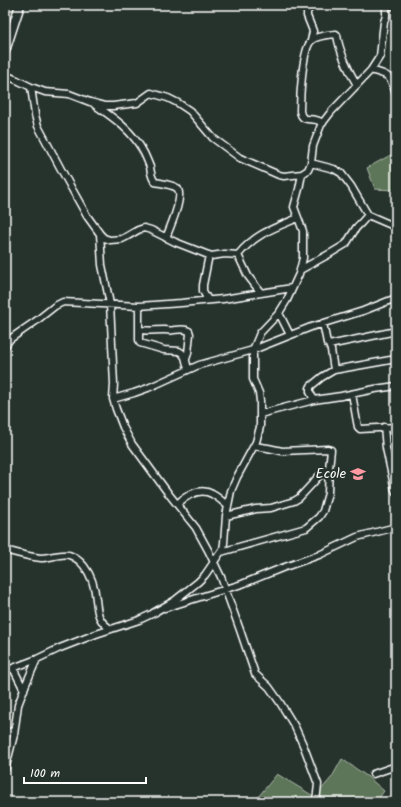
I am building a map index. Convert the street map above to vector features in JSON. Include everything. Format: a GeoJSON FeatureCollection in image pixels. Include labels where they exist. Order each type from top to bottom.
{"type":"FeatureCollection","features":[{"type":"Feature","properties":{"kind":"street"},"geometry":{"type":"LineString","coordinates":[[6,48],[20,5]]}},
{"type":"Feature","properties":{"kind":"street"},"geometry":{"type":"LineString","coordinates":[[303,5],[307,12],[307,16],[313,31],[311,41]]}},
{"type":"Feature","properties":{"kind":"street"},"geometry":{"type":"LineString","coordinates":[[307,12],[312,5]]}},
{"type":"Feature","properties":{"kind":"street"},"geometry":{"type":"LineString","coordinates":[[5,75],[45,92],[69,94],[105,106],[136,103],[151,94],[168,98],[190,111],[213,138],[240,158],[279,175],[284,176],[302,174],[308,171],[311,163],[313,146],[319,128],[331,112],[371,70],[380,56],[386,6],[396,6]]}},
{"type":"Feature","properties":{"kind":"street"},"geometry":{"type":"LineString","coordinates":[[323,123],[317,120],[308,120],[304,118],[301,116],[300,111],[303,62],[308,44],[318,37],[336,34],[343,55],[357,85]]}},
{"type":"Feature","properties":{"kind":"street"},"geometry":{"type":"LineString","coordinates":[[371,70],[386,75],[389,78],[396,94]]}},
{"type":"Feature","properties":{"kind":"street"},"geometry":{"type":"LineString","coordinates":[[32,87],[38,126],[87,216],[104,238],[110,240],[122,239],[144,228],[211,256],[225,254],[238,255]]}},
{"type":"Feature","properties":{"kind":"street"},"geometry":{"type":"LineString","coordinates":[[90,102],[128,130],[142,149],[150,166],[151,175],[155,182],[177,188],[179,197],[176,211],[166,238]]}},
{"type":"Feature","properties":{"kind":"street"},"geometry":{"type":"LineString","coordinates":[[311,163],[334,169],[341,173],[351,186],[368,215],[396,227]]}},
{"type":"Feature","properties":{"kind":"street"},"geometry":{"type":"LineString","coordinates":[[5,671],[38,659],[72,643],[139,620],[153,613],[174,601],[198,582],[205,575],[221,552],[224,543],[226,516],[231,491],[259,433],[260,401],[254,378],[253,350],[260,333],[279,313],[287,300],[300,270],[303,258],[304,235],[294,207],[302,174]]}},
{"type":"Feature","properties":{"kind":"street"},"geometry":{"type":"LineString","coordinates":[[300,270],[346,244],[356,228],[368,215]]}},
{"type":"Feature","properties":{"kind":"street"},"geometry":{"type":"LineString","coordinates":[[238,255],[243,248],[260,234],[298,218]]}},
{"type":"Feature","properties":{"kind":"street"},"geometry":{"type":"LineString","coordinates":[[100,234],[102,265],[110,304],[114,384],[113,399],[123,427],[132,444],[155,476],[196,528],[208,550],[225,590],[255,674],[269,687],[279,701],[295,727],[304,747],[318,784],[316,802]]}},
{"type":"Feature","properties":{"kind":"street"},"geometry":{"type":"LineString","coordinates":[[208,300],[203,291],[203,285],[209,254]]}},
{"type":"Feature","properties":{"kind":"street"},"geometry":{"type":"LineString","coordinates":[[238,255],[248,276],[261,293]]}},
{"type":"Feature","properties":{"kind":"street"},"geometry":{"type":"LineString","coordinates":[[5,346],[10,339],[55,306],[63,302],[139,306],[208,300],[292,288]]}},
{"type":"Feature","properties":{"kind":"street"},"geometry":{"type":"LineString","coordinates":[[113,399],[148,388],[188,369],[253,350],[311,327],[362,311],[396,298]]}},
{"type":"Feature","properties":{"kind":"street"},"geometry":{"type":"LineString","coordinates":[[139,306],[139,342],[141,344],[164,350],[179,351],[186,359],[188,369]]}},
{"type":"Feature","properties":{"kind":"street"},"geometry":{"type":"LineString","coordinates":[[279,313],[290,335]]}},
{"type":"Feature","properties":{"kind":"street"},"geometry":{"type":"LineString","coordinates":[[323,323],[326,343],[329,345],[331,350],[334,370]]}},
{"type":"Feature","properties":{"kind":"street"},"geometry":{"type":"LineString","coordinates":[[139,330],[188,330],[190,334],[186,359]]}},
{"type":"Feature","properties":{"kind":"street"},"geometry":{"type":"LineString","coordinates":[[329,345],[396,331]]}},
{"type":"Feature","properties":{"kind":"street"},"geometry":{"type":"LineString","coordinates":[[314,400],[310,392],[311,386],[334,370],[396,359]]}},
{"type":"Feature","properties":{"kind":"street"},"geometry":{"type":"LineString","coordinates":[[260,414],[314,400],[396,386]]}},
{"type":"Feature","properties":{"kind":"street"},"geometry":{"type":"LineString","coordinates":[[352,394],[358,427],[360,429],[396,427]]}},
{"type":"Feature","properties":{"kind":"street"},"geometry":{"type":"LineString","coordinates":[[384,427],[386,448],[396,492]]}},
{"type":"Feature","properties":{"kind":"street"},"geometry":{"type":"LineString","coordinates":[[221,552],[306,528],[319,517],[328,493],[331,450],[282,451],[254,446]]}},
{"type":"Feature","properties":{"kind":"street"},"geometry":{"type":"LineString","coordinates":[[226,516],[256,509],[271,508],[294,501],[299,498],[323,472],[329,468]]}},
{"type":"Feature","properties":{"kind":"street"},"geometry":{"type":"LineString","coordinates":[[177,504],[191,494],[206,491],[216,496],[228,506]]}},
{"type":"Feature","properties":{"kind":"street"},"geometry":{"type":"LineString","coordinates":[[153,613],[251,581],[319,555],[357,537],[396,526]]}},
{"type":"Feature","properties":{"kind":"street"},"geometry":{"type":"LineString","coordinates":[[5,550],[42,558],[69,555],[79,560],[90,573],[93,580],[100,619],[104,625],[111,629]]}},
{"type":"Feature","properties":{"kind":"street"},"geometry":{"type":"LineString","coordinates":[[5,770],[18,705],[38,659]]}},
{"type":"Feature","properties":{"kind":"street"},"geometry":{"type":"LineString","coordinates":[[13,668],[24,690]]}},
{"type":"Feature","properties":{"kind":"street"},"geometry":{"type":"LineString","coordinates":[[5,734],[14,730]]}},
{"type":"Feature","properties":{"kind":"street"},"geometry":{"type":"LineString","coordinates":[[372,774],[396,766]]}},
{"type":"Feature","properties":{"kind":"green space"},"geometry":{"type":"Polygon","coordinates":[[[396,152],[396,191],[375,189],[367,168],[396,152]]]}},
{"type":"Feature","properties":{"kind":"green space"},"geometry":{"type":"Polygon","coordinates":[[[342,759],[368,777],[384,791],[376,802],[254,802],[277,774],[315,797],[332,777],[342,759]]]}},
{"type":"Feature","properties":{"kind":"place","name":"Ecole"},"geometry":{"type":"Point","coordinates":[358,474]}}]}
